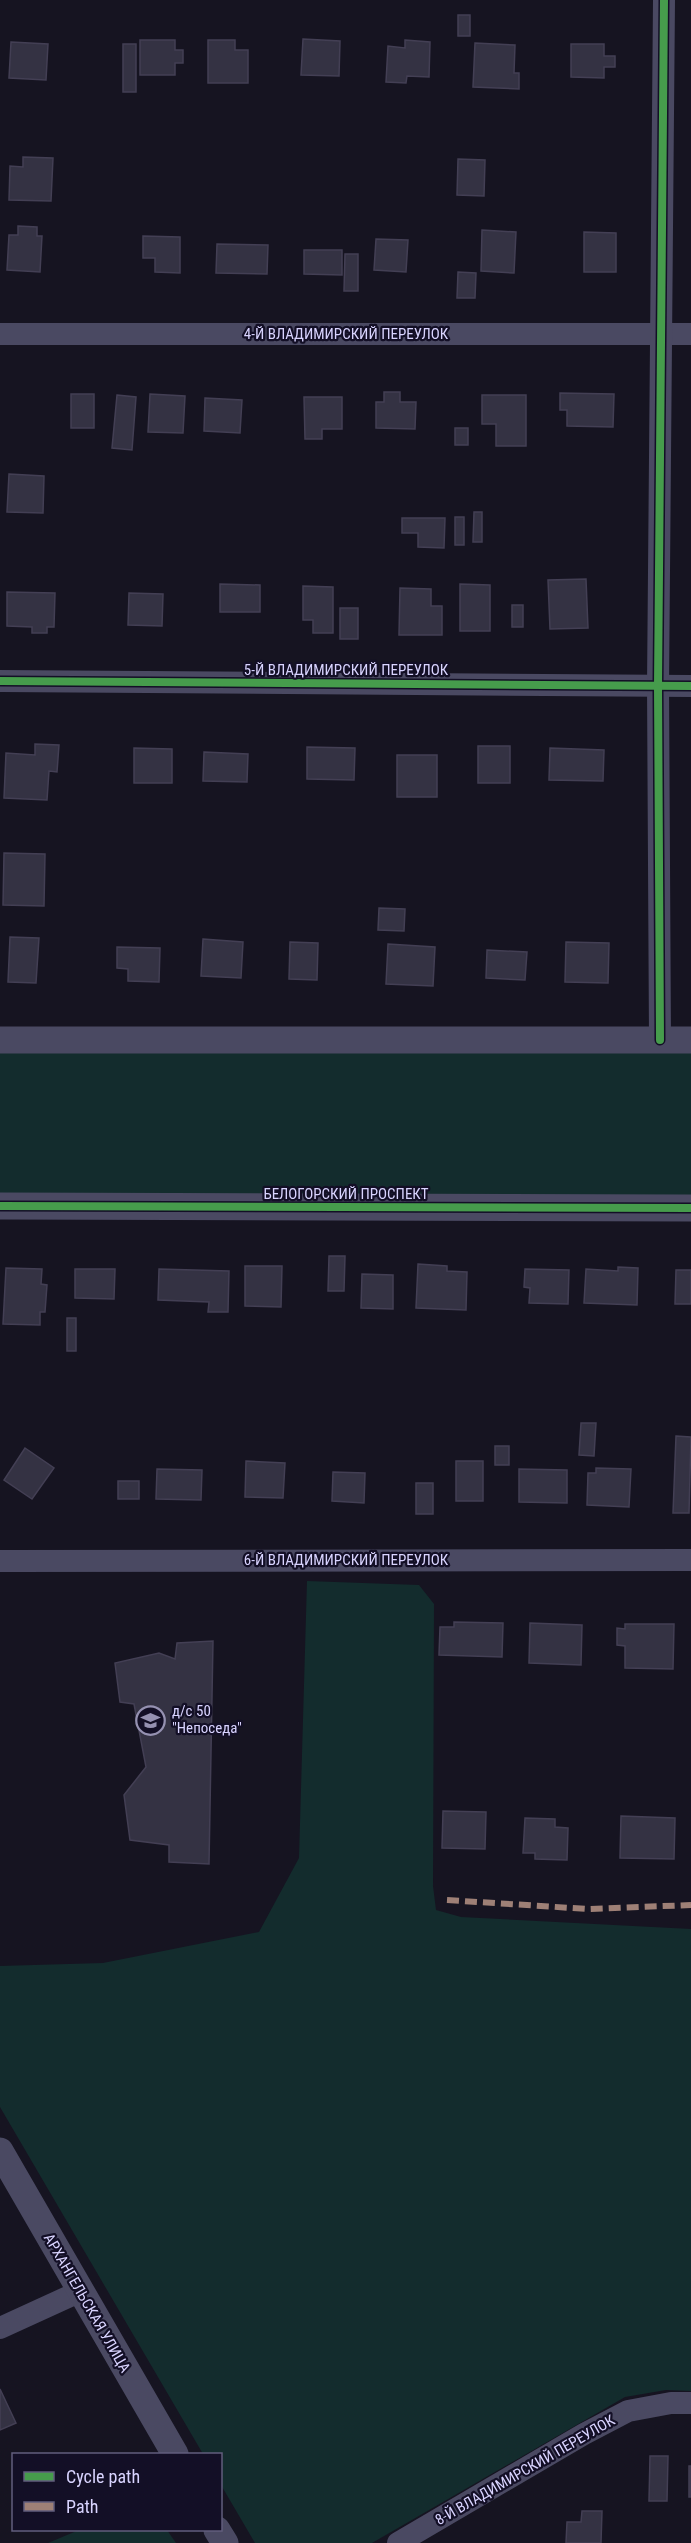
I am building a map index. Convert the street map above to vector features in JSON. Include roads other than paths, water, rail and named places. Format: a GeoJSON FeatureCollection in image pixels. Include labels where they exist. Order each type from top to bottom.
{"type":"FeatureCollection","features":[{"type":"Feature","properties":{"kind":"street"},"geometry":{"type":"LineString","coordinates":[[660,1040],[658,686],[664,0]]}},
{"type":"Feature","properties":{"kind":"street","name":"4-Й ВЛАДИМИРСКИЙ ПЕРЕУЛОК"},"geometry":{"type":"LineString","coordinates":[[0,334],[691,334]]}},
{"type":"Feature","properties":{"kind":"street","name":"5-Й ВЛАДИМИРСКИЙ ПЕРЕУЛОК"},"geometry":{"type":"LineString","coordinates":[[0,681],[691,686]]}},
{"type":"Feature","properties":{"kind":"street"},"geometry":{"type":"LineString","coordinates":[[0,1040],[691,1040]]}},
{"type":"Feature","properties":{"kind":"street","name":"БЕЛОГОРСКИЙ ПРОСПЕКТ"},"geometry":{"type":"LineString","coordinates":[[0,1206],[691,1208]]}},
{"type":"Feature","properties":{"kind":"street","name":"6-Й ВЛАДИМИРСКИЙ ПЕРЕУЛОК"},"geometry":{"type":"LineString","coordinates":[[0,1561],[691,1560]]}},
{"type":"Feature","properties":{"kind":"street","name":"АРХАНГЕЛЬСКАЯ УЛИЦА"},"geometry":{"type":"LineString","coordinates":[[0,2151],[173,2453]]}},
{"type":"Feature","properties":{"kind":"street"},"geometry":{"type":"LineString","coordinates":[[0,2328],[81,2291]]}},
{"type":"Feature","properties":{"kind":"street","name":"8-Й ВЛАДИМИРСКИЙ ПЕРЕУЛОК"},"geometry":{"type":"LineString","coordinates":[[398,2543],[584,2434],[628,2411],[671,2403],[691,2403]]}},
{"type":"Feature","properties":{"kind":"place","name":"д/с 50 \"Непоседа\""},"geometry":{"type":"Point","coordinates":[151,1720]}}]}
